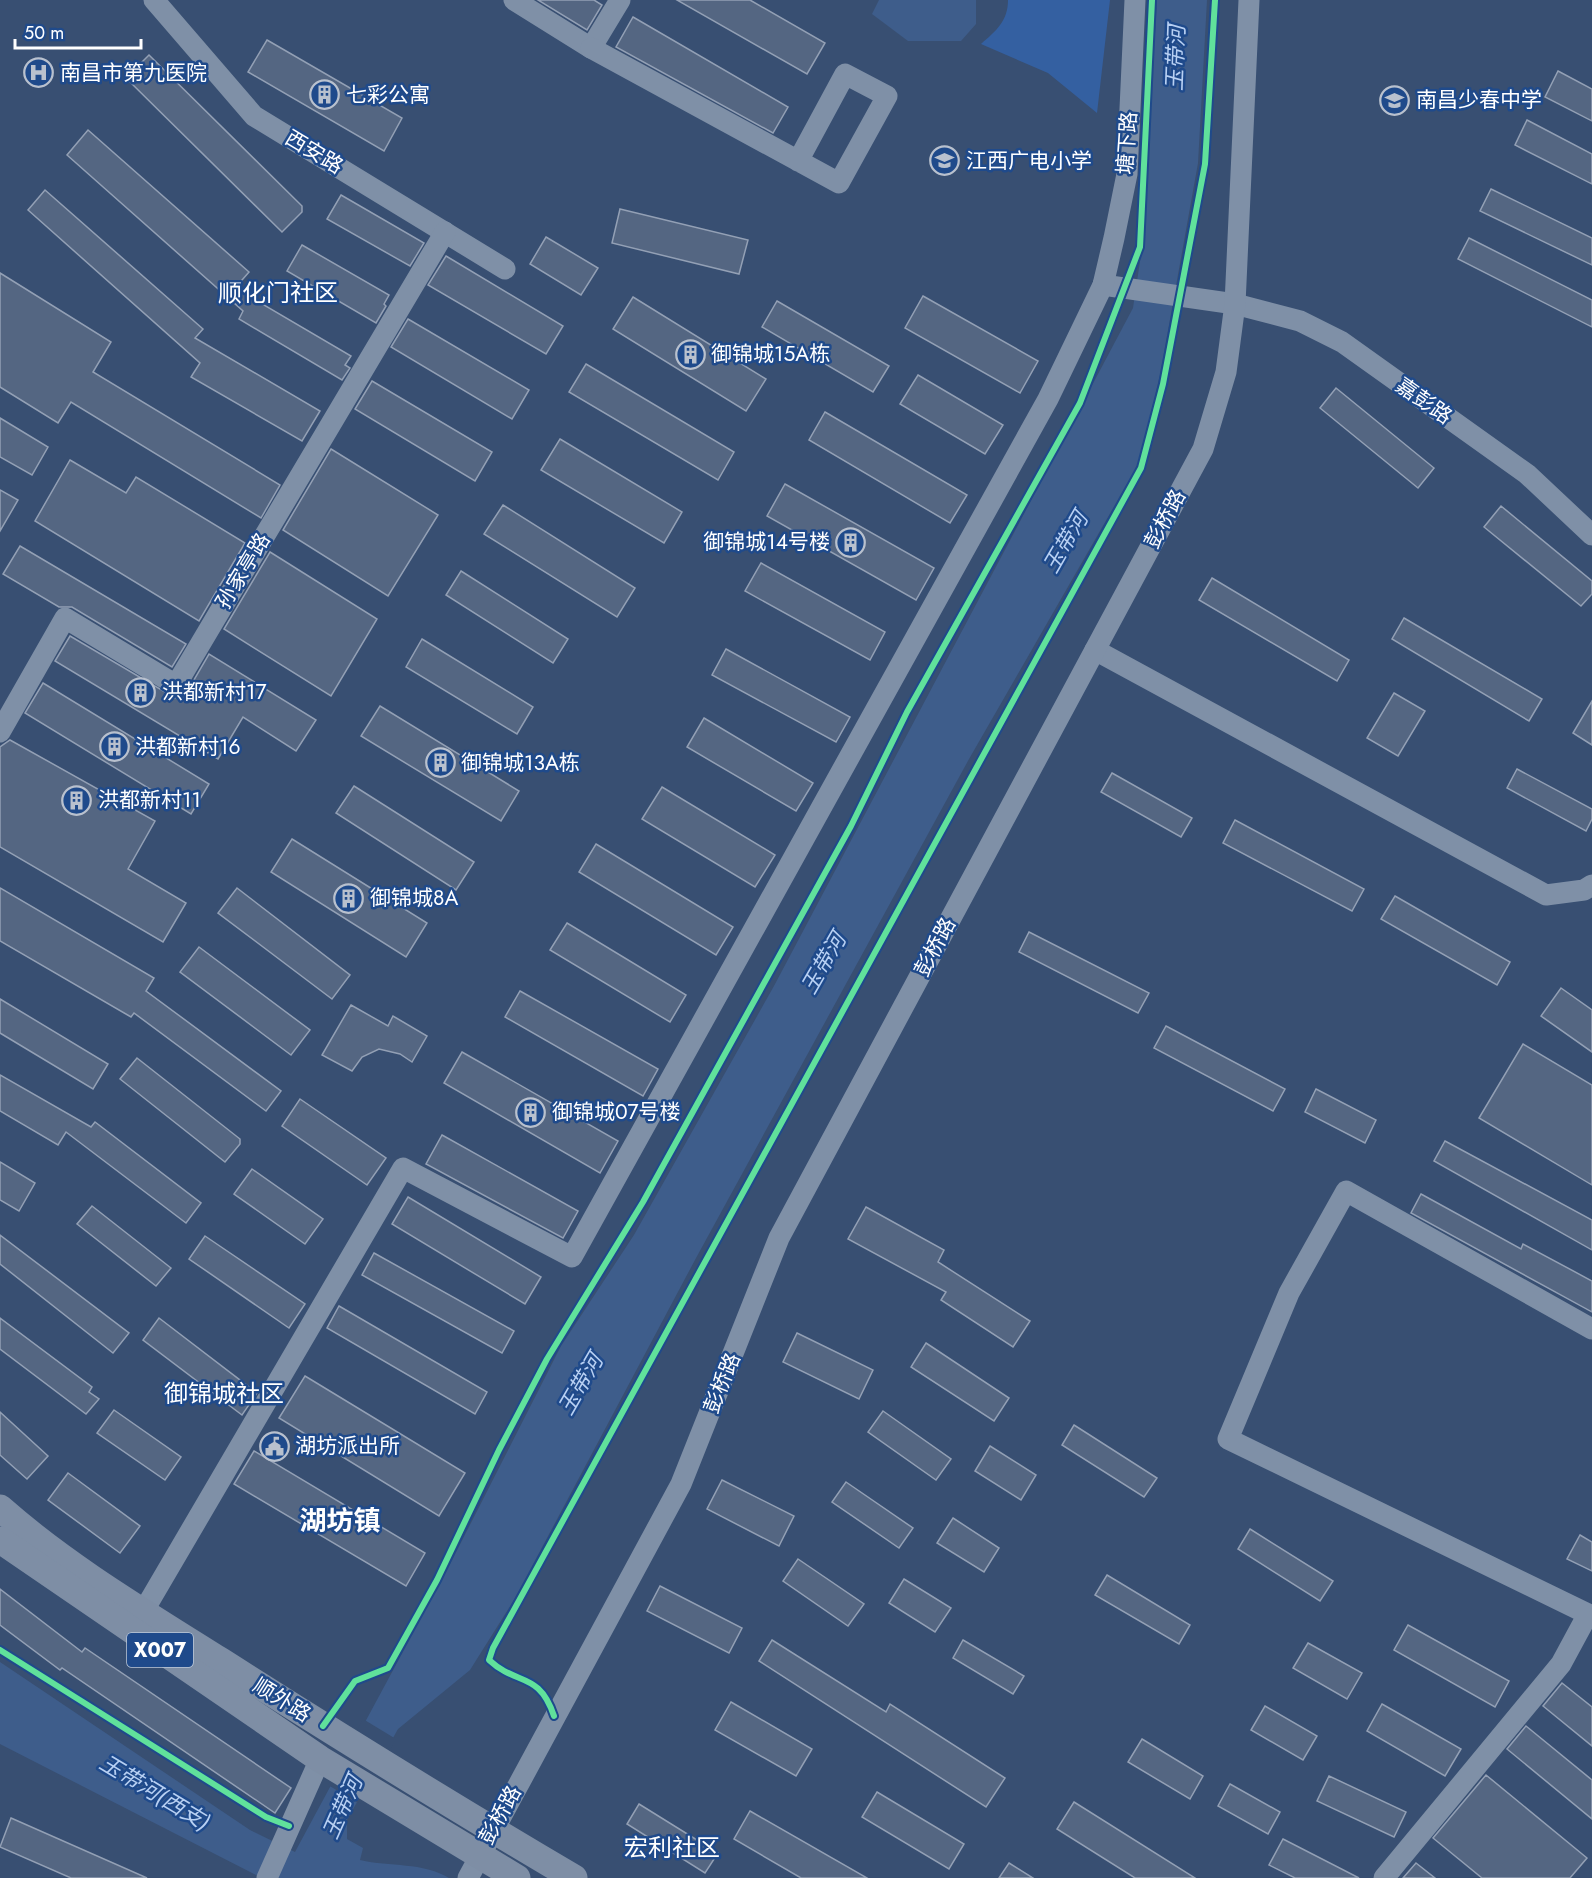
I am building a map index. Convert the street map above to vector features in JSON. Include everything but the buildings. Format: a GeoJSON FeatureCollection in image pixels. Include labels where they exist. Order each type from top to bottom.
{"type":"FeatureCollection","features":[{"type":"Feature","properties":{"kind":"main road","name":"顺外路"},"geometry":{"type":"LineString","coordinates":[[0,1508],[40,1543],[143,1612],[333,1733],[574,1878]]}},
{"type":"Feature","properties":{"kind":"main road","name":"顺外路"},"geometry":{"type":"LineString","coordinates":[[0,1540],[320,1759],[396,1803],[473,1867],[517,1878]]}},
{"type":"Feature","properties":{"kind":"street","name":"西安路"},"geometry":{"type":"LineString","coordinates":[[154,0],[254,116],[505,269]]}},
{"type":"Feature","properties":{"kind":"street"},"geometry":{"type":"LineString","coordinates":[[514,0],[591,48],[798,161],[839,183],[887,96],[845,74],[798,161]]}},
{"type":"Feature","properties":{"kind":"street"},"geometry":{"type":"LineString","coordinates":[[591,48],[620,0]]}},
{"type":"Feature","properties":{"kind":"street","name":"塘下路"},"geometry":{"type":"LineString","coordinates":[[143,1612],[403,1168],[572,1257],[1110,285],[1127,174],[1135,0]]}},
{"type":"Feature","properties":{"kind":"street","name":"彭桥路"},"geometry":{"type":"LineString","coordinates":[[473,1867],[681,1484],[779,1238],[1203,449],[1226,372],[1235,304],[1249,0]]}},
{"type":"Feature","properties":{"kind":"street","name":"孙家亭路"},"geometry":{"type":"LineString","coordinates":[[0,732],[65,618],[176,685],[445,232]]}},
{"type":"Feature","properties":{"kind":"street","name":"嘉彭路"},"geometry":{"type":"LineString","coordinates":[[1110,285],[1235,304],[1300,321],[1342,342],[1527,474],[1592,535]]}},
{"type":"Feature","properties":{"kind":"street"},"geometry":{"type":"LineString","coordinates":[[1095,650],[1546,895],[1584,890],[1592,885]]}},
{"type":"Feature","properties":{"kind":"street"},"geometry":{"type":"LineString","coordinates":[[1384,1878],[1561,1664],[1588,1614],[1228,1439],[1289,1293],[1346,1191],[1592,1329]]}},
{"type":"Feature","properties":{"kind":"street"},"geometry":{"type":"LineString","coordinates":[[267,1878],[320,1759]]}},
{"type":"Feature","properties":{"kind":"shaded area"},"geometry":{"type":"Polygon","coordinates":[[[1008,0],[1110,0],[1097,113],[1048,73],[981,44],[1003,20],[1008,0]]]}},
{"type":"Feature","properties":{"kind":"water"},"geometry":{"type":"Polygon","coordinates":[[[879,0],[976,0],[976,24],[961,41],[908,41],[872,14],[879,0]]]}},
{"type":"Feature","properties":{"kind":"water"},"geometry":{"type":"Polygon","coordinates":[[[1157,0],[1207,0],[1198,163],[1160,375],[1139,463],[969,759],[696,1258],[514,1600],[470,1670],[398,1729],[347,1820],[347,1839],[363,1848],[360,1860],[428,1869],[449,1878],[262,1878],[0,1744],[0,1662],[250,1830],[295,1852],[446,1572],[561,1346],[634,1235],[774,986],[1133,308],[1142,248],[1157,0]]]}},
{"type":"Feature","properties":{"kind":"pier"},"geometry":{"type":"Polygon","coordinates":[[[363,1719],[396,1739],[360,1804],[328,1785],[363,1719]]]}},
{"type":"Feature","properties":{"kind":"cycle path"},"geometry":{"type":"LineString","coordinates":[[323,1726],[355,1681],[388,1668],[437,1580],[499,1450],[547,1359],[643,1202],[851,826],[907,712],[1080,403],[1140,247],[1152,0]]}},
{"type":"Feature","properties":{"kind":"cycle path"},"geometry":{"type":"LineString","coordinates":[[554,1716],[548,1702],[534,1685],[499,1668],[489,1660],[493,1648],[1141,468],[1163,384],[1205,164],[1215,0]]}},
{"type":"Feature","properties":{"kind":"cycle path"},"geometry":{"type":"LineString","coordinates":[[0,1650],[266,1817],[289,1826]]}},
{"type":"Feature","properties":{"kind":"place","name":"南昌市第九医院"},"geometry":{"type":"Point","coordinates":[39,73]}},
{"type":"Feature","properties":{"kind":"place","name":"七彩公寓"},"geometry":{"type":"Point","coordinates":[325,95]}},
{"type":"Feature","properties":{"kind":"place","name":"南昌少春中学"},"geometry":{"type":"Point","coordinates":[1395,100]}},
{"type":"Feature","properties":{"kind":"place","name":"江西广电小学"},"geometry":{"type":"Point","coordinates":[945,161]}},
{"type":"Feature","properties":{"kind":"place","name":"御锦城15A栋"},"geometry":{"type":"Point","coordinates":[690,354]}},
{"type":"Feature","properties":{"kind":"place","name":"御锦城14号楼"},"geometry":{"type":"Point","coordinates":[851,542]}},
{"type":"Feature","properties":{"kind":"place","name":"洪都新村17"},"geometry":{"type":"Point","coordinates":[141,692]}},
{"type":"Feature","properties":{"kind":"place","name":"洪都新村16"},"geometry":{"type":"Point","coordinates":[114,747]}},
{"type":"Feature","properties":{"kind":"place","name":"御锦城13A栋"},"geometry":{"type":"Point","coordinates":[440,763]}},
{"type":"Feature","properties":{"kind":"place","name":"洪都新村11"},"geometry":{"type":"Point","coordinates":[77,800]}},
{"type":"Feature","properties":{"kind":"place","name":"御锦城8A"},"geometry":{"type":"Point","coordinates":[349,898]}},
{"type":"Feature","properties":{"kind":"place","name":"御锦城07号楼"},"geometry":{"type":"Point","coordinates":[531,1112]}},
{"type":"Feature","properties":{"kind":"place","name":"湖坊派出所"},"geometry":{"type":"Point","coordinates":[274,1446]}},
{"type":"Feature","properties":{"kind":"district","name":"顺化门社区"},"geometry":{"type":"Point","coordinates":[278,293]}},
{"type":"Feature","properties":{"kind":"district","name":"御锦城社区"},"geometry":{"type":"Point","coordinates":[224,1394]}},
{"type":"Feature","properties":{"kind":"district","name":"湖坊镇"},"geometry":{"type":"Point","coordinates":[340,1521]}},
{"type":"Feature","properties":{"kind":"district","name":"宏利社区"},"geometry":{"type":"Point","coordinates":[672,1848]}},
{"type":"Feature","properties":{"kind":"water label","name":"玉带河"},"geometry":{"type":"Point","coordinates":[1175,58]}},
{"type":"Feature","properties":{"kind":"water label","name":"玉带河"},"geometry":{"type":"Point","coordinates":[1065,542]}},
{"type":"Feature","properties":{"kind":"water label","name":"玉带河"},"geometry":{"type":"Point","coordinates":[823,963]}},
{"type":"Feature","properties":{"kind":"water label","name":"玉带河"},"geometry":{"type":"Point","coordinates":[580,1384]}},
{"type":"Feature","properties":{"kind":"water label","name":"玉带河(西支)"},"geometry":{"type":"Point","coordinates":[155,1792]}},
{"type":"Feature","properties":{"kind":"water label","name":"玉带河"},"geometry":{"type":"Point","coordinates":[342,1807]}}]}
